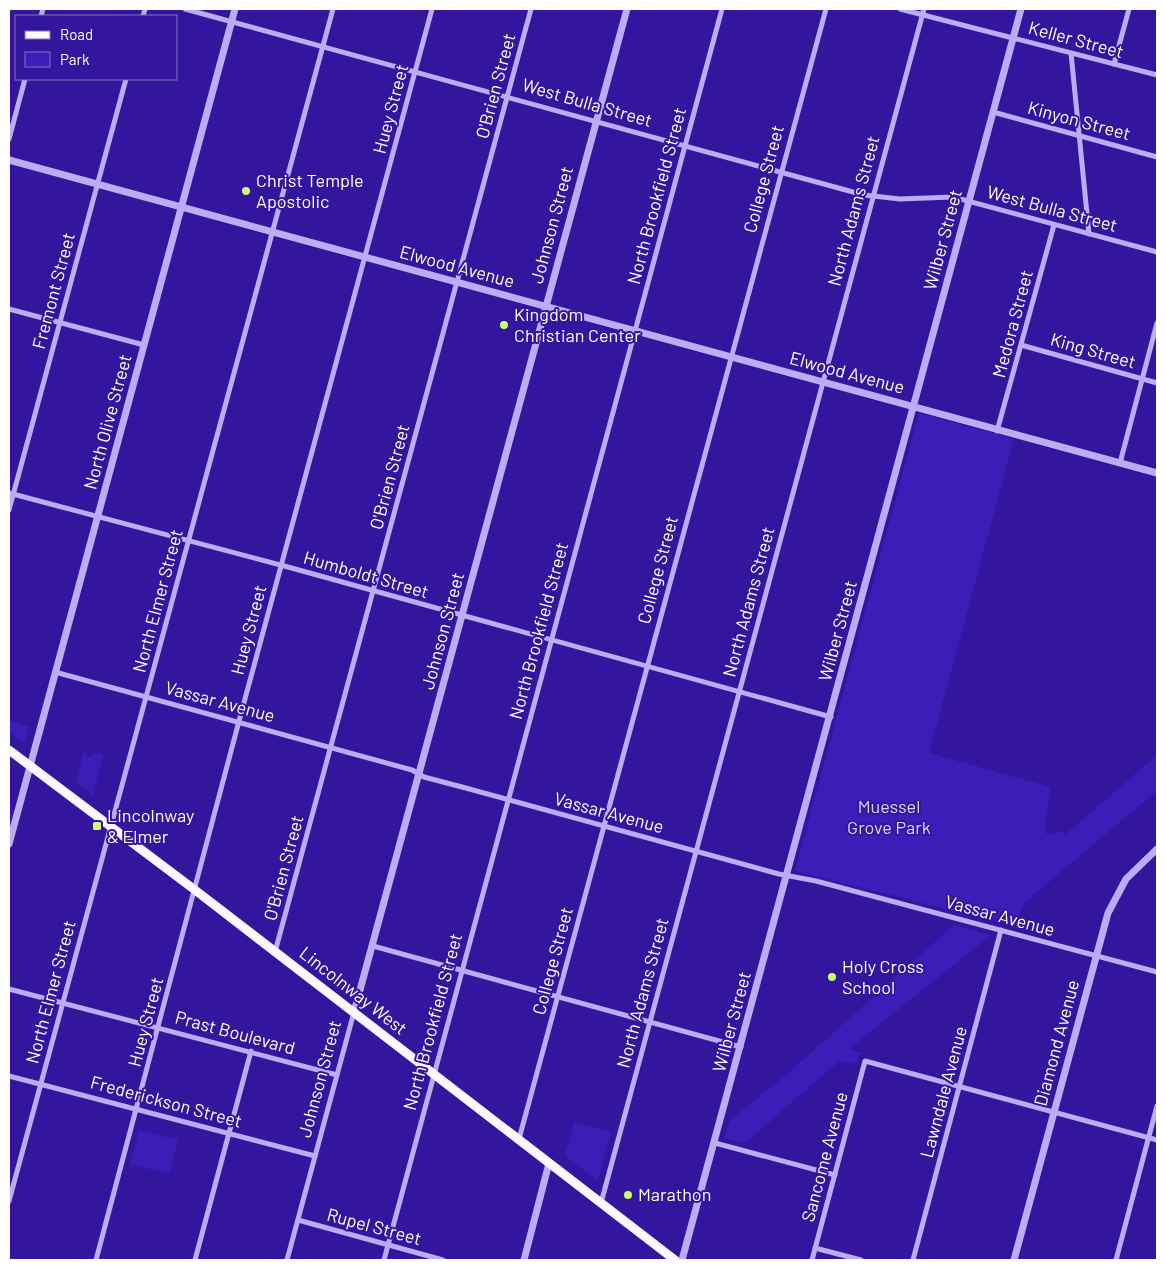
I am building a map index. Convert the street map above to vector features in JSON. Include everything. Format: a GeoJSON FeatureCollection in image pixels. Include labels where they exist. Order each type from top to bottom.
{"type":"FeatureCollection","features":[{"type":"Feature","properties":{"kind":"main road","name":"Lincolnway West"},"geometry":{"type":"LineString","coordinates":[[9,750],[276,952],[675,1260]]}},
{"type":"Feature","properties":{"kind":"street","name":"West Bulla Street"},"geometry":{"type":"LineString","coordinates":[[185,9],[508,95],[873,196],[900,199],[947,196],[1157,252]]}},
{"type":"Feature","properties":{"kind":"street","name":"North Olive Street"},"geometry":{"type":"LineString","coordinates":[[9,844],[235,9]]}},
{"type":"Feature","properties":{"kind":"street","name":"North Elmer Street"},"geometry":{"type":"LineString","coordinates":[[9,1201],[333,9]]}},
{"type":"Feature","properties":{"kind":"street","name":"Huey Street"},"geometry":{"type":"LineString","coordinates":[[96,1260],[239,721],[432,9]]}},
{"type":"Feature","properties":{"kind":"street","name":"O'Brien Street"},"geometry":{"type":"LineString","coordinates":[[276,952],[531,9]]}},
{"type":"Feature","properties":{"kind":"street","name":"Johnson Street"},"geometry":{"type":"LineString","coordinates":[[288,1260],[627,9]]}},
{"type":"Feature","properties":{"kind":"street","name":"North Brookfield Street"},"geometry":{"type":"LineString","coordinates":[[384,1260],[722,9]]}},
{"type":"Feature","properties":{"kind":"street","name":"College Street"},"geometry":{"type":"LineString","coordinates":[[519,1139],[826,9]]}},
{"type":"Feature","properties":{"kind":"street","name":"Keller Street"},"geometry":{"type":"LineString","coordinates":[[900,9],[923,12],[1013,38],[1157,75]]}},
{"type":"Feature","properties":{"kind":"street","name":"Wilber Street"},"geometry":{"type":"LineString","coordinates":[[682,1260],[788,875],[1021,9]]}},
{"type":"Feature","properties":{"kind":"street"},"geometry":{"type":"LineString","coordinates":[[1114,64],[1129,9]]}},
{"type":"Feature","properties":{"kind":"street","name":"North Adams Street"},"geometry":{"type":"LineString","coordinates":[[601,1203],[923,12]]}},
{"type":"Feature","properties":{"kind":"street"},"geometry":{"type":"LineString","coordinates":[[1071,53],[1089,234]]}},
{"type":"Feature","properties":{"kind":"street"},"geometry":{"type":"LineString","coordinates":[[9,139],[25,80]]}},
{"type":"Feature","properties":{"kind":"street","name":"Fremont Street"},"geometry":{"type":"LineString","coordinates":[[9,510],[11,493],[126,80]]}},
{"type":"Feature","properties":{"kind":"street","name":"Kinyon Street"},"geometry":{"type":"LineString","coordinates":[[994,112],[1157,157]]}},
{"type":"Feature","properties":{"kind":"street","name":"Elwood Avenue"},"geometry":{"type":"LineString","coordinates":[[9,160],[1157,473]]}},
{"type":"Feature","properties":{"kind":"street","name":"Medora Street"},"geometry":{"type":"LineString","coordinates":[[998,430],[1054,224]]}},
{"type":"Feature","properties":{"kind":"street"},"geometry":{"type":"LineString","coordinates":[[9,309],[144,345]]}},
{"type":"Feature","properties":{"kind":"street"},"geometry":{"type":"LineString","coordinates":[[1120,463],[1157,323]]}},
{"type":"Feature","properties":{"kind":"street","name":"King Street"},"geometry":{"type":"LineString","coordinates":[[1021,345],[1157,383]]}},
{"type":"Feature","properties":{"kind":"street","name":"Humboldt Street"},"geometry":{"type":"LineString","coordinates":[[11,493],[281,565],[830,717]]}},
{"type":"Feature","properties":{"kind":"street","name":"Vassar Avenue"},"geometry":{"type":"LineString","coordinates":[[55,672],[239,721],[412,770],[419,774],[508,800],[695,851],[1157,972]]}},
{"type":"Feature","properties":{"kind":"street","name":"Diamond Avenue"},"geometry":{"type":"LineString","coordinates":[[1014,1260],[1108,913],[1119,889],[1133,870],[1157,849]]}},
{"type":"Feature","properties":{"kind":"street","name":"Lawndale Avenue"},"geometry":{"type":"LineString","coordinates":[[913,1260],[1001,930]]}},
{"type":"Feature","properties":{"kind":"street"},"geometry":{"type":"LineString","coordinates":[[373,946],[741,1047]]}},
{"type":"Feature","properties":{"kind":"street","name":"Prast Boulevard"},"geometry":{"type":"LineString","coordinates":[[9,989],[337,1075]]}},
{"type":"Feature","properties":{"kind":"street"},"geometry":{"type":"LineString","coordinates":[[195,1260],[251,1052]]}},
{"type":"Feature","properties":{"kind":"street","name":"Sancome Avenue"},"geometry":{"type":"LineString","coordinates":[[812,1260],[865,1061],[960,1086]]}},
{"type":"Feature","properties":{"kind":"street","name":"Frederickson Street"},"geometry":{"type":"LineString","coordinates":[[9,1076],[315,1156]]}},
{"type":"Feature","properties":{"kind":"street"},"geometry":{"type":"LineString","coordinates":[[960,1086],[1157,1140]]}},
{"type":"Feature","properties":{"kind":"street"},"geometry":{"type":"LineString","coordinates":[[1116,1260],[1157,1106]]}},
{"type":"Feature","properties":{"kind":"street"},"geometry":{"type":"LineString","coordinates":[[715,1143],[835,1175]]}},
{"type":"Feature","properties":{"kind":"street"},"geometry":{"type":"LineString","coordinates":[[524,1260],[550,1163]]}},
{"type":"Feature","properties":{"kind":"street","name":"Rupel Street"},"geometry":{"type":"LineString","coordinates":[[298,1220],[444,1260]]}},
{"type":"Feature","properties":{"kind":"street"},"geometry":{"type":"LineString","coordinates":[[815,1248],[860,1260]]}},
{"type":"Feature","properties":{"kind":"green space","name":"Muessel Grove Park"},"geometry":{"type":"Polygon","coordinates":[[[919,413],[1014,439],[929,753],[1050,787],[1045,833],[1053,835],[1060,830],[1065,835],[1157,755],[1157,791],[1024,903],[1014,926],[795,871],[919,413]]]}},
{"type":"Feature","properties":{"kind":"green space"},"geometry":{"type":"Polygon","coordinates":[[[9,721],[29,727],[24,743],[9,731],[9,721]]]}},
{"type":"Feature","properties":{"kind":"green space"},"geometry":{"type":"Polygon","coordinates":[[[84,750],[87,751],[86,756],[91,757],[93,752],[103,755],[93,795],[76,782],[84,750]]]}},
{"type":"Feature","properties":{"kind":"green space"},"geometry":{"type":"Polygon","coordinates":[[[954,925],[991,935],[849,1049],[863,1053],[859,1056],[856,1064],[839,1061],[745,1143],[724,1138],[730,1120],[788,1073],[954,925]]]}},
{"type":"Feature","properties":{"kind":"green space"},"geometry":{"type":"Polygon","coordinates":[[[574,1122],[611,1132],[598,1181],[565,1156],[574,1122]]]}},
{"type":"Feature","properties":{"kind":"green space"},"geometry":{"type":"Polygon","coordinates":[[[139,1130],[178,1140],[169,1174],[130,1164],[139,1130]]]}},
{"type":"Feature","properties":{"kind":"place","name":"Christ Temple Apostolic"},"geometry":{"type":"Point","coordinates":[246,191]}},
{"type":"Feature","properties":{"kind":"place","name":"Kingdom Christian Center"},"geometry":{"type":"Point","coordinates":[504,325]}},
{"type":"Feature","properties":{"kind":"place","name":"Lincolnway & Elmer"},"geometry":{"type":"Point","coordinates":[97,826]}},
{"type":"Feature","properties":{"kind":"place","name":"Holy Cross School"},"geometry":{"type":"Point","coordinates":[832,977]}},
{"type":"Feature","properties":{"kind":"place","name":"Marathon"},"geometry":{"type":"Point","coordinates":[628,1195]}}]}
